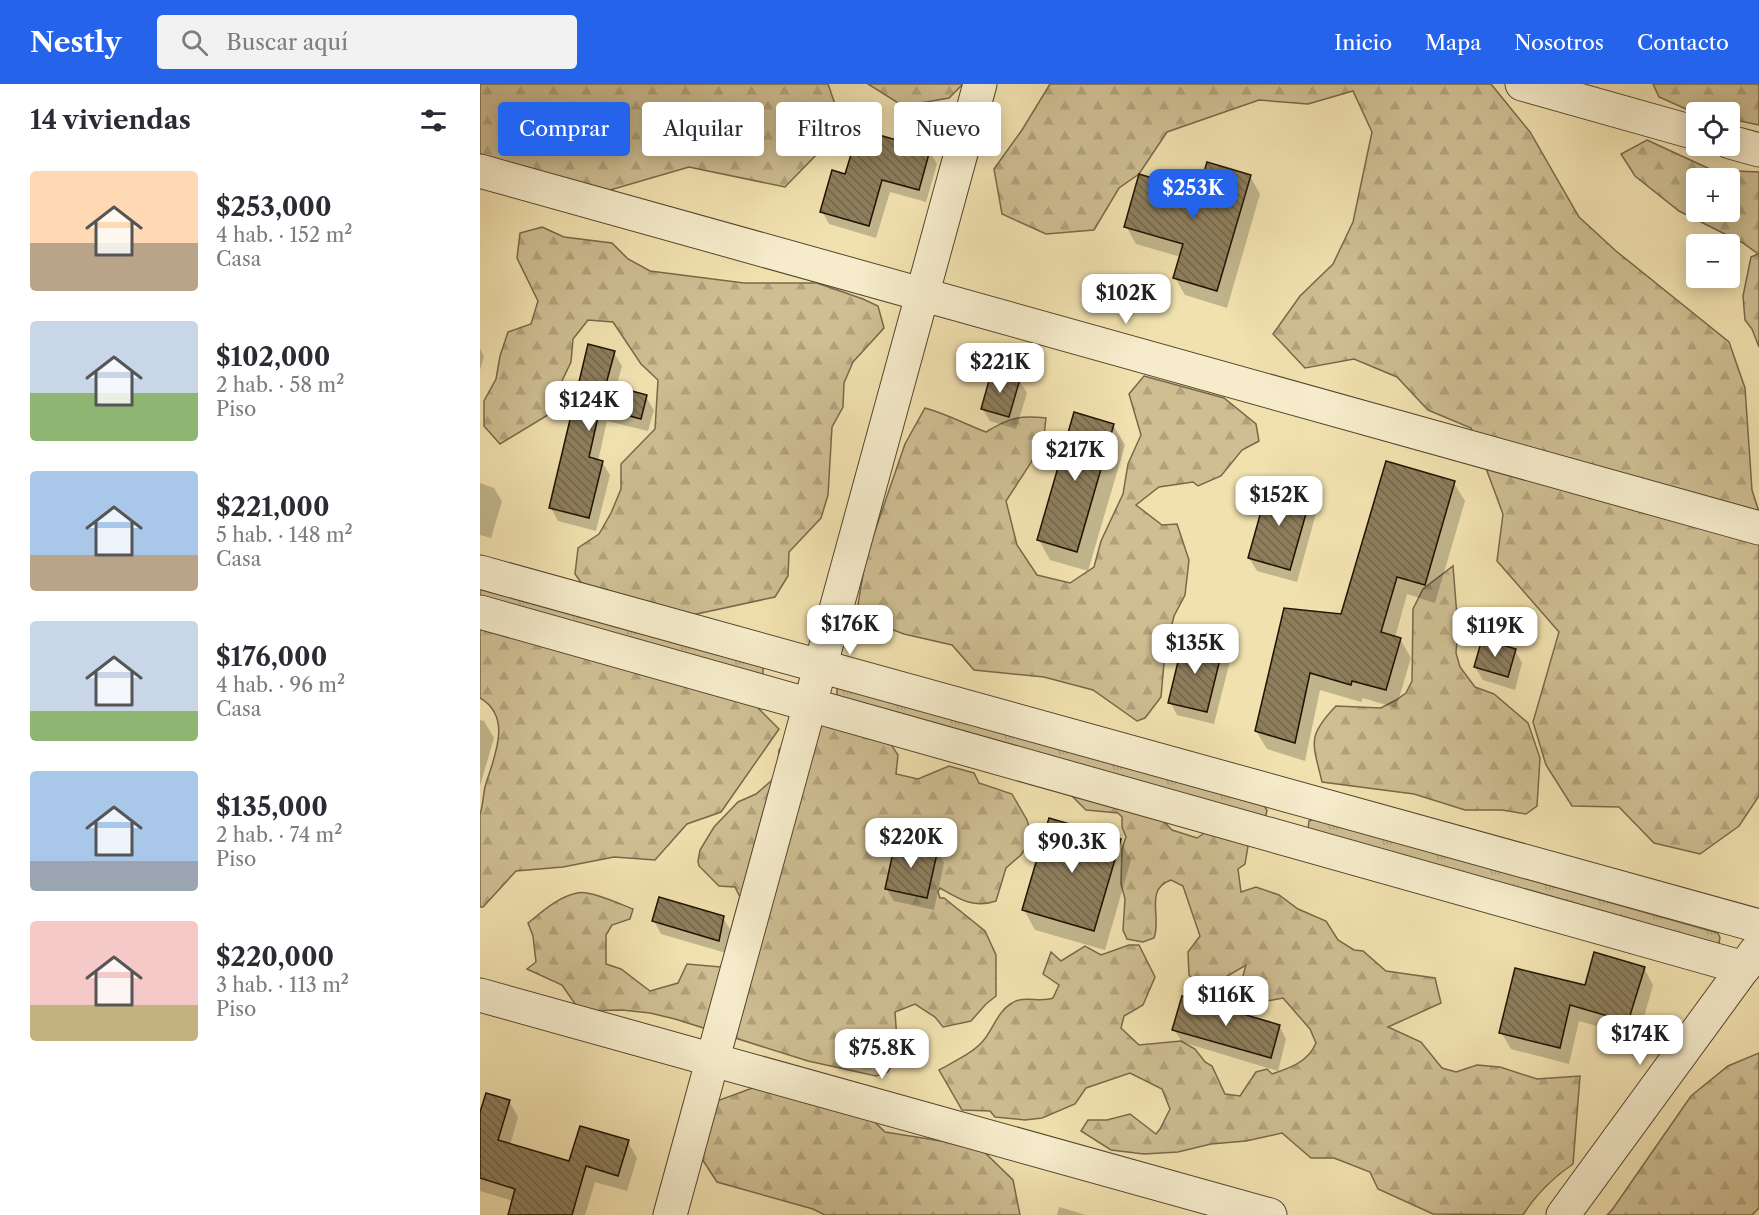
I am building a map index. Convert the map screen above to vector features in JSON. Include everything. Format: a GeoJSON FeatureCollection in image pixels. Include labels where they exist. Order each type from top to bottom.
{"type":"FeatureCollection","features":[{"type":"Feature","properties":{"kind":"street"},"geometry":{"type":"LineString","coordinates":[[670,1215],[980,84]]}},
{"type":"Feature","properties":{"kind":"street"},"geometry":{"type":"LineString","coordinates":[[1522,84],[1686,130]]}},
{"type":"Feature","properties":{"kind":"street"},"geometry":{"type":"LineString","coordinates":[[1740,145],[1759,150]]}},
{"type":"Feature","properties":{"kind":"street"},"geometry":{"type":"LineString","coordinates":[[480,171],[1759,528]]}},
{"type":"Feature","properties":{"kind":"street"},"geometry":{"type":"LineString","coordinates":[[480,572],[1759,927]]}},
{"type":"Feature","properties":{"kind":"street"},"geometry":{"type":"LineString","coordinates":[[480,612],[1281,838],[1751,957],[1563,1215]]}},
{"type":"Feature","properties":{"kind":"street"},"geometry":{"type":"LineString","coordinates":[[1281,838],[1294,798]]}},
{"type":"Feature","properties":{"kind":"street"},"geometry":{"type":"LineString","coordinates":[[480,995],[1270,1215]]}},
{"type":"Feature","properties":{"kind":"green space"},"geometry":{"type":"Polygon","coordinates":[[[480,84],[828,84],[834,102],[776,102],[776,156],[815,156],[785,187],[689,167],[552,207],[480,158],[480,84]]]}},
{"type":"Feature","properties":{"kind":"green space"},"geometry":{"type":"Polygon","coordinates":[[[868,84],[963,84],[949,98],[926,102],[897,102],[868,84]]]}},
{"type":"Feature","properties":{"kind":"green space"},"geometry":{"type":"Polygon","coordinates":[[[1050,84],[1491,84],[1530,132],[1579,217],[1616,251],[1729,342],[1745,388],[1752,490],[1759,512],[1759,796],[1739,826],[1700,854],[1654,843],[1619,807],[1572,806],[1546,765],[1533,722],[1559,632],[1497,561],[1503,514],[1471,428],[1428,410],[1397,377],[1354,359],[1305,368],[1273,334],[1300,296],[1333,264],[1353,222],[1372,132],[1353,91],[1308,104],[1259,100],[1167,132],[1139,174],[1119,188],[1094,230],[1046,234],[1002,214],[994,169],[1022,130],[1050,84]]]}},
{"type":"Feature","properties":{"kind":"green space"},"geometry":{"type":"Polygon","coordinates":[[[1653,84],[1759,84],[1759,125],[1740,121],[1740,102],[1686,102],[1686,109],[1659,97],[1653,84]]]}},
{"type":"Feature","properties":{"kind":"green space"},"geometry":{"type":"Polygon","coordinates":[[[1647,140],[1708,168],[1686,168],[1686,214],[1635,176],[1621,154],[1647,140]]]}},
{"type":"Feature","properties":{"kind":"green space"},"geometry":{"type":"Polygon","coordinates":[[[1740,171],[1759,172],[1759,347],[1752,329],[1745,320],[1743,296],[1751,257],[1758,254],[1740,242],[1740,234],[1725,234],[1701,222],[1740,222],[1740,171]]]}},
{"type":"Feature","properties":{"kind":"green space"},"geometry":{"type":"Polygon","coordinates":[[[542,227],[564,237],[612,243],[628,259],[650,271],[744,283],[817,283],[878,306],[884,328],[853,362],[844,383],[843,407],[832,427],[828,495],[821,518],[789,552],[788,576],[775,597],[683,617],[590,595],[575,574],[578,548],[599,534],[611,513],[621,489],[621,464],[655,429],[658,380],[641,364],[613,322],[588,320],[573,339],[571,362],[561,383],[561,407],[500,444],[484,426],[484,401],[496,379],[500,356],[508,332],[531,324],[538,301],[517,258],[520,233],[542,227]]]}},
{"type":"Feature","properties":{"kind":"green space"},"geometry":{"type":"Polygon","coordinates":[[[1144,376],[1224,398],[1256,424],[1259,441],[1242,450],[1221,476],[1198,486],[1193,482],[1159,487],[1136,505],[1162,525],[1177,524],[1189,560],[1185,595],[1174,616],[1165,652],[1161,697],[1145,718],[1137,721],[1093,690],[1044,677],[974,670],[952,645],[904,634],[856,616],[866,557],[905,444],[925,408],[986,432],[1001,423],[1014,419],[1046,418],[1043,444],[1006,501],[1017,545],[1037,575],[1070,583],[1094,567],[1101,541],[1123,494],[1128,464],[1141,435],[1129,394],[1144,376]]]}},
{"type":"Feature","properties":{"kind":"green space"},"geometry":{"type":"Polygon","coordinates":[[[1453,566],[1458,629],[1456,653],[1460,667],[1475,687],[1494,694],[1528,723],[1540,758],[1537,806],[1526,814],[1502,810],[1465,810],[1414,794],[1322,782],[1314,741],[1320,725],[1336,706],[1381,708],[1406,693],[1412,681],[1413,609],[1423,589],[1453,566]]]}},
{"type":"Feature","properties":{"kind":"green space"},"geometry":{"type":"Polygon","coordinates":[[[480,586],[763,667],[763,674],[761,676],[480,598],[480,586]]]}},
{"type":"Feature","properties":{"kind":"green space"},"geometry":{"type":"Polygon","coordinates":[[[480,618],[735,685],[779,729],[721,812],[687,824],[655,860],[614,857],[563,867],[516,871],[483,907],[480,907],[480,815],[485,787],[496,752],[499,728],[490,706],[480,698],[480,618]]]}},
{"type":"Feature","properties":{"kind":"green space"},"geometry":{"type":"Polygon","coordinates":[[[843,687],[1264,806],[1267,810],[1266,815],[1263,817],[837,696],[837,688],[843,687]]]}},
{"type":"Feature","properties":{"kind":"green space"},"geometry":{"type":"Polygon","coordinates":[[[811,708],[888,740],[898,755],[896,774],[918,779],[949,766],[974,773],[979,783],[1012,794],[1027,820],[1032,838],[1021,855],[1006,868],[996,901],[974,903],[960,899],[940,888],[938,892],[940,898],[944,898],[985,931],[996,955],[996,996],[971,1021],[943,1027],[935,1017],[915,1004],[895,1012],[898,1054],[888,1072],[876,1076],[808,1061],[650,1013],[622,1010],[580,1011],[562,985],[527,969],[536,962],[533,936],[528,923],[557,901],[577,893],[605,898],[633,909],[630,919],[612,925],[606,935],[606,964],[621,969],[650,991],[678,983],[687,964],[721,967],[740,897],[735,887],[719,886],[699,866],[700,850],[714,827],[738,802],[756,794],[777,776],[779,750],[811,708]]]}},
{"type":"Feature","properties":{"kind":"green space"},"geometry":{"type":"Polygon","coordinates":[[[1067,791],[1150,807],[1172,830],[1197,838],[1209,830],[1233,837],[1248,846],[1245,864],[1238,869],[1241,892],[1256,887],[1279,895],[1298,909],[1326,921],[1338,940],[1354,950],[1363,951],[1386,971],[1435,978],[1441,1003],[1388,1027],[1421,1042],[1442,1068],[1456,1072],[1477,1065],[1500,1067],[1537,1079],[1580,1076],[1573,1164],[1545,1187],[1523,1215],[1433,1214],[1378,1189],[1370,1172],[1334,1158],[1311,1158],[1282,1133],[1246,1141],[1211,1144],[1178,1152],[1144,1154],[1111,1150],[1081,1131],[1088,1120],[1107,1120],[1130,1114],[1156,1134],[1170,1109],[1162,1089],[1130,1073],[1086,1088],[1075,1104],[1042,1118],[1025,1120],[995,1117],[990,1111],[962,1110],[939,1070],[979,1045],[1007,1006],[1022,1000],[1053,998],[1059,985],[1043,974],[1051,952],[1061,961],[1085,946],[1101,955],[1129,945],[1139,945],[1155,977],[1143,1005],[1124,1016],[1121,1028],[1139,1045],[1181,1041],[1195,1049],[1205,1062],[1212,1066],[1225,1094],[1240,1096],[1256,1072],[1267,1069],[1272,1074],[1292,1067],[1313,1050],[1316,1043],[1310,1029],[1283,998],[1256,1003],[1242,997],[1240,987],[1246,965],[1219,981],[1198,985],[1189,975],[1188,952],[1200,936],[1183,886],[1171,880],[1158,890],[1154,938],[1143,942],[1127,939],[1123,930],[1125,899],[1121,884],[1122,849],[1126,837],[1122,827],[1122,817],[1118,813],[1086,810],[1067,791]]]}},
{"type":"Feature","properties":{"kind":"green space"},"geometry":{"type":"Polygon","coordinates":[[[1314,819],[1718,933],[1719,943],[1308,829],[1309,821],[1314,819]]]}},
{"type":"Feature","properties":{"kind":"green space"},"geometry":{"type":"Polygon","coordinates":[[[1759,1053],[1759,1208],[1752,1215],[1607,1215],[1691,1096],[1728,1066],[1759,1053]]]}},
{"type":"Feature","properties":{"kind":"green space"},"geometry":{"type":"Polygon","coordinates":[[[758,1086],[851,1099],[885,1132],[979,1147],[1013,1180],[1020,1215],[825,1215],[813,1209],[717,1182],[691,1142],[714,1102],[758,1086]]]}},
{"type":"Feature","properties":{"kind":"building"},"geometry":{"type":"Polygon","coordinates":[[[882,136],[894,139],[894,156],[928,156],[919,190],[882,180],[869,226],[820,212],[832,170],[845,174],[851,156],[882,156],[882,136]]]}},
{"type":"Feature","properties":{"kind":"building"},"geometry":{"type":"Polygon","coordinates":[[[1207,162],[1251,175],[1217,291],[1173,278],[1183,244],[1124,227],[1139,174],[1198,192],[1207,162]]]}},
{"type":"Feature","properties":{"kind":"building"},"geometry":{"type":"Polygon","coordinates":[[[588,344],[615,351],[606,384],[647,395],[641,419],[600,408],[589,457],[603,461],[589,518],[549,508],[588,344]]]}},
{"type":"Feature","properties":{"kind":"building"},"geometry":{"type":"Polygon","coordinates":[[[992,370],[1020,379],[1009,417],[981,409],[992,370]]]}},
{"type":"Feature","properties":{"kind":"building"},"geometry":{"type":"Polygon","coordinates":[[[1074,412],[1114,424],[1077,552],[1037,540],[1074,412]]]}},
{"type":"Feature","properties":{"kind":"building"},"geometry":{"type":"Polygon","coordinates":[[[1386,461],[1455,481],[1425,585],[1397,577],[1381,632],[1401,638],[1386,690],[1352,681],[1351,685],[1310,673],[1295,743],[1255,731],[1284,608],[1341,614],[1386,461]]]}},
{"type":"Feature","properties":{"kind":"building"},"geometry":{"type":"Polygon","coordinates":[[[1269,483],[1311,496],[1290,570],[1248,558],[1269,483]]]}},
{"type":"Feature","properties":{"kind":"building"},"geometry":{"type":"Polygon","coordinates":[[[1184,637],[1223,647],[1207,712],[1168,703],[1184,637]]]}},
{"type":"Feature","properties":{"kind":"building"},"geometry":{"type":"Polygon","coordinates":[[[1482,639],[1516,649],[1508,677],[1474,667],[1482,639]]]}},
{"type":"Feature","properties":{"kind":"building"},"geometry":{"type":"Polygon","coordinates":[[[1049,818],[1121,839],[1094,931],[1022,910],[1049,818]]]}},
{"type":"Feature","properties":{"kind":"building"},"geometry":{"type":"Polygon","coordinates":[[[896,839],[938,849],[927,898],[885,889],[896,839]]]}},
{"type":"Feature","properties":{"kind":"building"},"geometry":{"type":"Polygon","coordinates":[[[659,897],[724,916],[719,941],[652,921],[659,897]]]}},
{"type":"Feature","properties":{"kind":"building"},"geometry":{"type":"Polygon","coordinates":[[[1594,952],[1645,967],[1628,1022],[1570,1005],[1560,1048],[1499,1033],[1515,968],[1585,985],[1594,952]]]}},
{"type":"Feature","properties":{"kind":"building"},"geometry":{"type":"Polygon","coordinates":[[[1182,996],[1280,1025],[1271,1058],[1172,1030],[1182,996]]]}},
{"type":"Feature","properties":{"kind":"building"},"geometry":{"type":"Polygon","coordinates":[[[486,1093],[510,1100],[498,1140],[569,1161],[580,1126],[629,1140],[618,1176],[586,1166],[572,1215],[508,1215],[515,1189],[480,1178],[480,1112],[486,1093]]]}}]}
